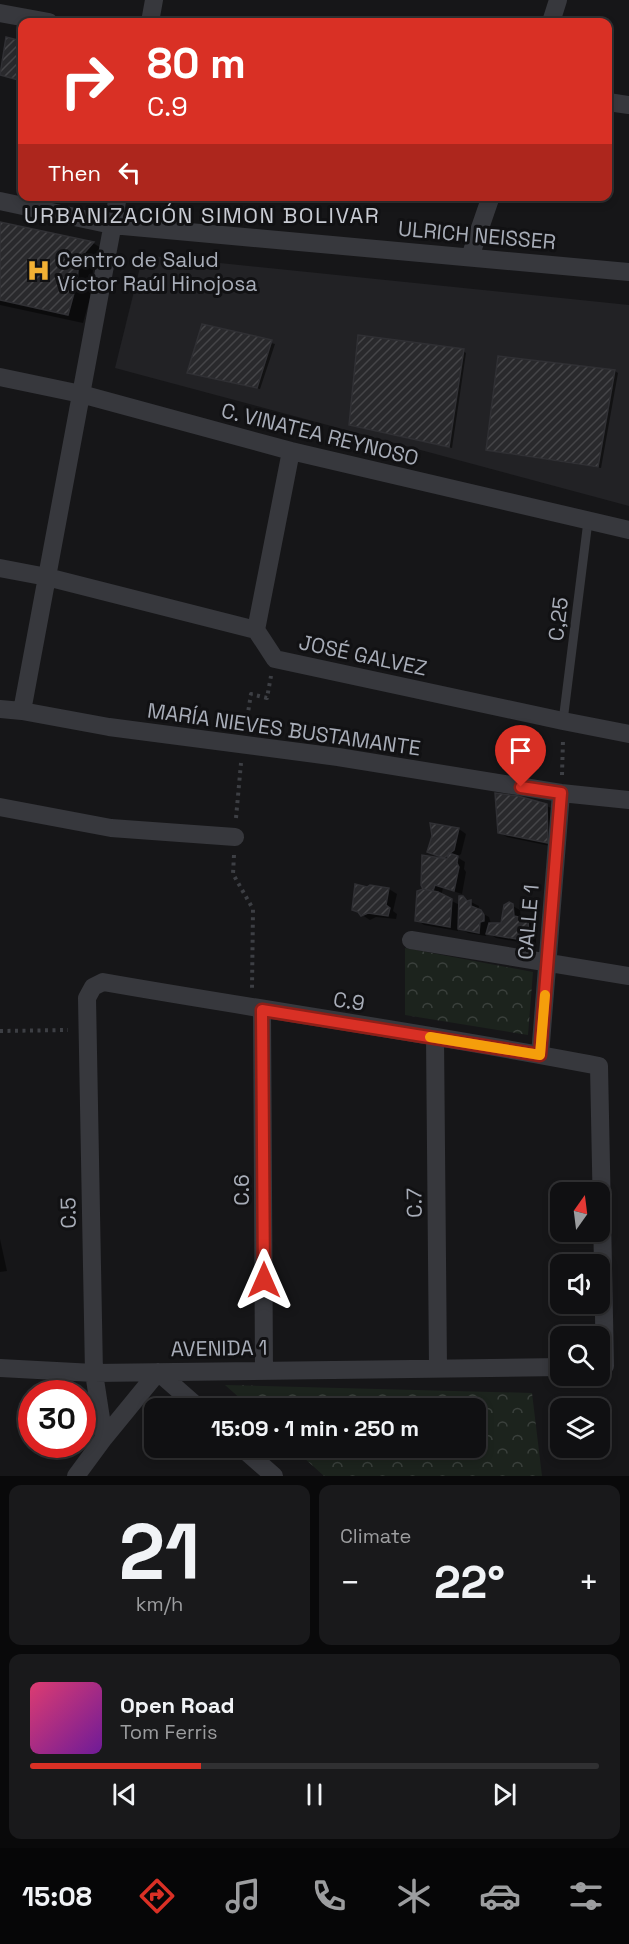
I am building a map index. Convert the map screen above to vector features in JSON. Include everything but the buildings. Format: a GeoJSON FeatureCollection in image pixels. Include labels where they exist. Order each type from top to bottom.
{"type":"FeatureCollection","features":[{"type":"Feature","properties":{"kind":"street"},"geometry":{"type":"LineString","coordinates":[[151,18],[154,0]]}},
{"type":"Feature","properties":{"kind":"street"},"geometry":{"type":"LineString","coordinates":[[552,18],[558,0]]}},
{"type":"Feature","properties":{"kind":"street"},"geometry":{"type":"LineString","coordinates":[[0,13],[27,18]]}},
{"type":"Feature","properties":{"kind":"street"},"geometry":{"type":"LineString","coordinates":[[612,103],[629,105]]}},
{"type":"Feature","properties":{"kind":"street","name":"ULRICH NEISSER"},"geometry":{"type":"LineString","coordinates":[[0,201],[112,225],[629,272]]}},
{"type":"Feature","properties":{"kind":"street"},"geometry":{"type":"LineString","coordinates":[[22,711],[117,201]]}},
{"type":"Feature","properties":{"kind":"street"},"geometry":{"type":"LineString","coordinates":[[470,257],[489,201]]}},
{"type":"Feature","properties":{"kind":"street","name":"C. VINATEA REYNOSO"},"geometry":{"type":"LineString","coordinates":[[0,377],[81,394],[291,452],[629,530]]}},
{"type":"Feature","properties":{"kind":"street"},"geometry":{"type":"LineString","coordinates":[[0,568],[47,577],[256,630],[291,452]]}},
{"type":"Feature","properties":{"kind":"street","name":"JOSÉ GALVEZ"},"geometry":{"type":"LineString","coordinates":[[256,630],[274,659],[629,734]]}},
{"type":"Feature","properties":{"kind":"street","name":"MARÍA NIEVES BUSTAMANTE"},"geometry":{"type":"LineString","coordinates":[[0,709],[109,727],[338,757],[561,793],[629,800]]}},
{"type":"Feature","properties":{"kind":"street","name":"CALLE 1"},"geometry":{"type":"LineString","coordinates":[[540,1055],[561,793]]}},
{"type":"Feature","properties":{"kind":"street"},"geometry":{"type":"LineString","coordinates":[[0,807],[111,828],[235,837]]}},
{"type":"Feature","properties":{"kind":"street"},"geometry":{"type":"LineString","coordinates":[[411,940],[629,976]]}},
{"type":"Feature","properties":{"kind":"street","name":"C.9"},"geometry":{"type":"LineString","coordinates":[[93,987],[104,982],[599,1066],[604,1326]]}},
{"type":"Feature","properties":{"kind":"street","name":"C.5"},"geometry":{"type":"LineString","coordinates":[[93,987],[87,998],[94,1373],[104,1438]]}},
{"type":"Feature","properties":{"kind":"street","name":"C.6"},"geometry":{"type":"LineString","coordinates":[[257,1009],[264,1370]]}},
{"type":"Feature","properties":{"kind":"street","name":"C.7"},"geometry":{"type":"LineString","coordinates":[[435,1037],[438,1368]]}},
{"type":"Feature","properties":{"kind":"street","name":"AVENIDA 1"},"geometry":{"type":"LineString","coordinates":[[0,1368],[94,1373],[550,1366]]}},
{"type":"Feature","properties":{"kind":"street"},"geometry":{"type":"LineString","coordinates":[[76,1476],[158,1372],[188,1398]]}},
{"type":"Feature","properties":{"kind":"street"},"geometry":{"type":"LineString","coordinates":[[253,1458],[274,1476]]}},
{"type":"Feature","properties":{"kind":"lane","name":"C,25"},"geometry":{"type":"LineString","coordinates":[[563,721],[588,521]]}},
{"type":"Feature","properties":{"kind":"path"},"geometry":{"type":"LineString","coordinates":[[257,1009],[253,909],[233,874],[243,746],[251,694],[267,698],[274,659]]}},
{"type":"Feature","properties":{"kind":"path"},"geometry":{"type":"LineString","coordinates":[[561,793],[563,721]]}},
{"type":"Feature","properties":{"kind":"path"},"geometry":{"type":"LineString","coordinates":[[0,1031],[88,1030]]}},
{"type":"Feature","properties":{"kind":"shaded area"},"geometry":{"type":"Polygon","coordinates":[[[143,255],[629,305],[629,506],[115,368],[143,255]]]}},
{"type":"Feature","properties":{"kind":"green space"},"geometry":{"type":"Polygon","coordinates":[[[405,948],[533,972],[528,1035],[405,1015],[405,948]]]}},
{"type":"Feature","properties":{"kind":"green space"},"geometry":{"type":"Polygon","coordinates":[[[225,1385],[532,1393],[542,1476],[324,1476],[304,1458],[486,1458],[486,1398],[240,1398],[225,1385]]]}},
{"type":"Feature","properties":{"kind":"slow traffic"},"geometry":{"type":"LineString","coordinates":[[430,1037],[540,1055],[545,995]]}},
{"type":"Feature","properties":{"kind":"place","name":"Centro de Salud Víctor Raúl Hinojosa"},"geometry":{"type":"Point","coordinates":[39,271]}},
{"type":"Feature","properties":{"kind":"district","name":"URBANIZACIÓN SIMON BOLIVAR"},"geometry":{"type":"Point","coordinates":[202,215]}},
{"type":"Feature","properties":{"kind":"route"},"geometry":{"type":"LineString","coordinates":[[264,1280],[262,1010],[540,1055],[561,793],[521,787]]}}]}
